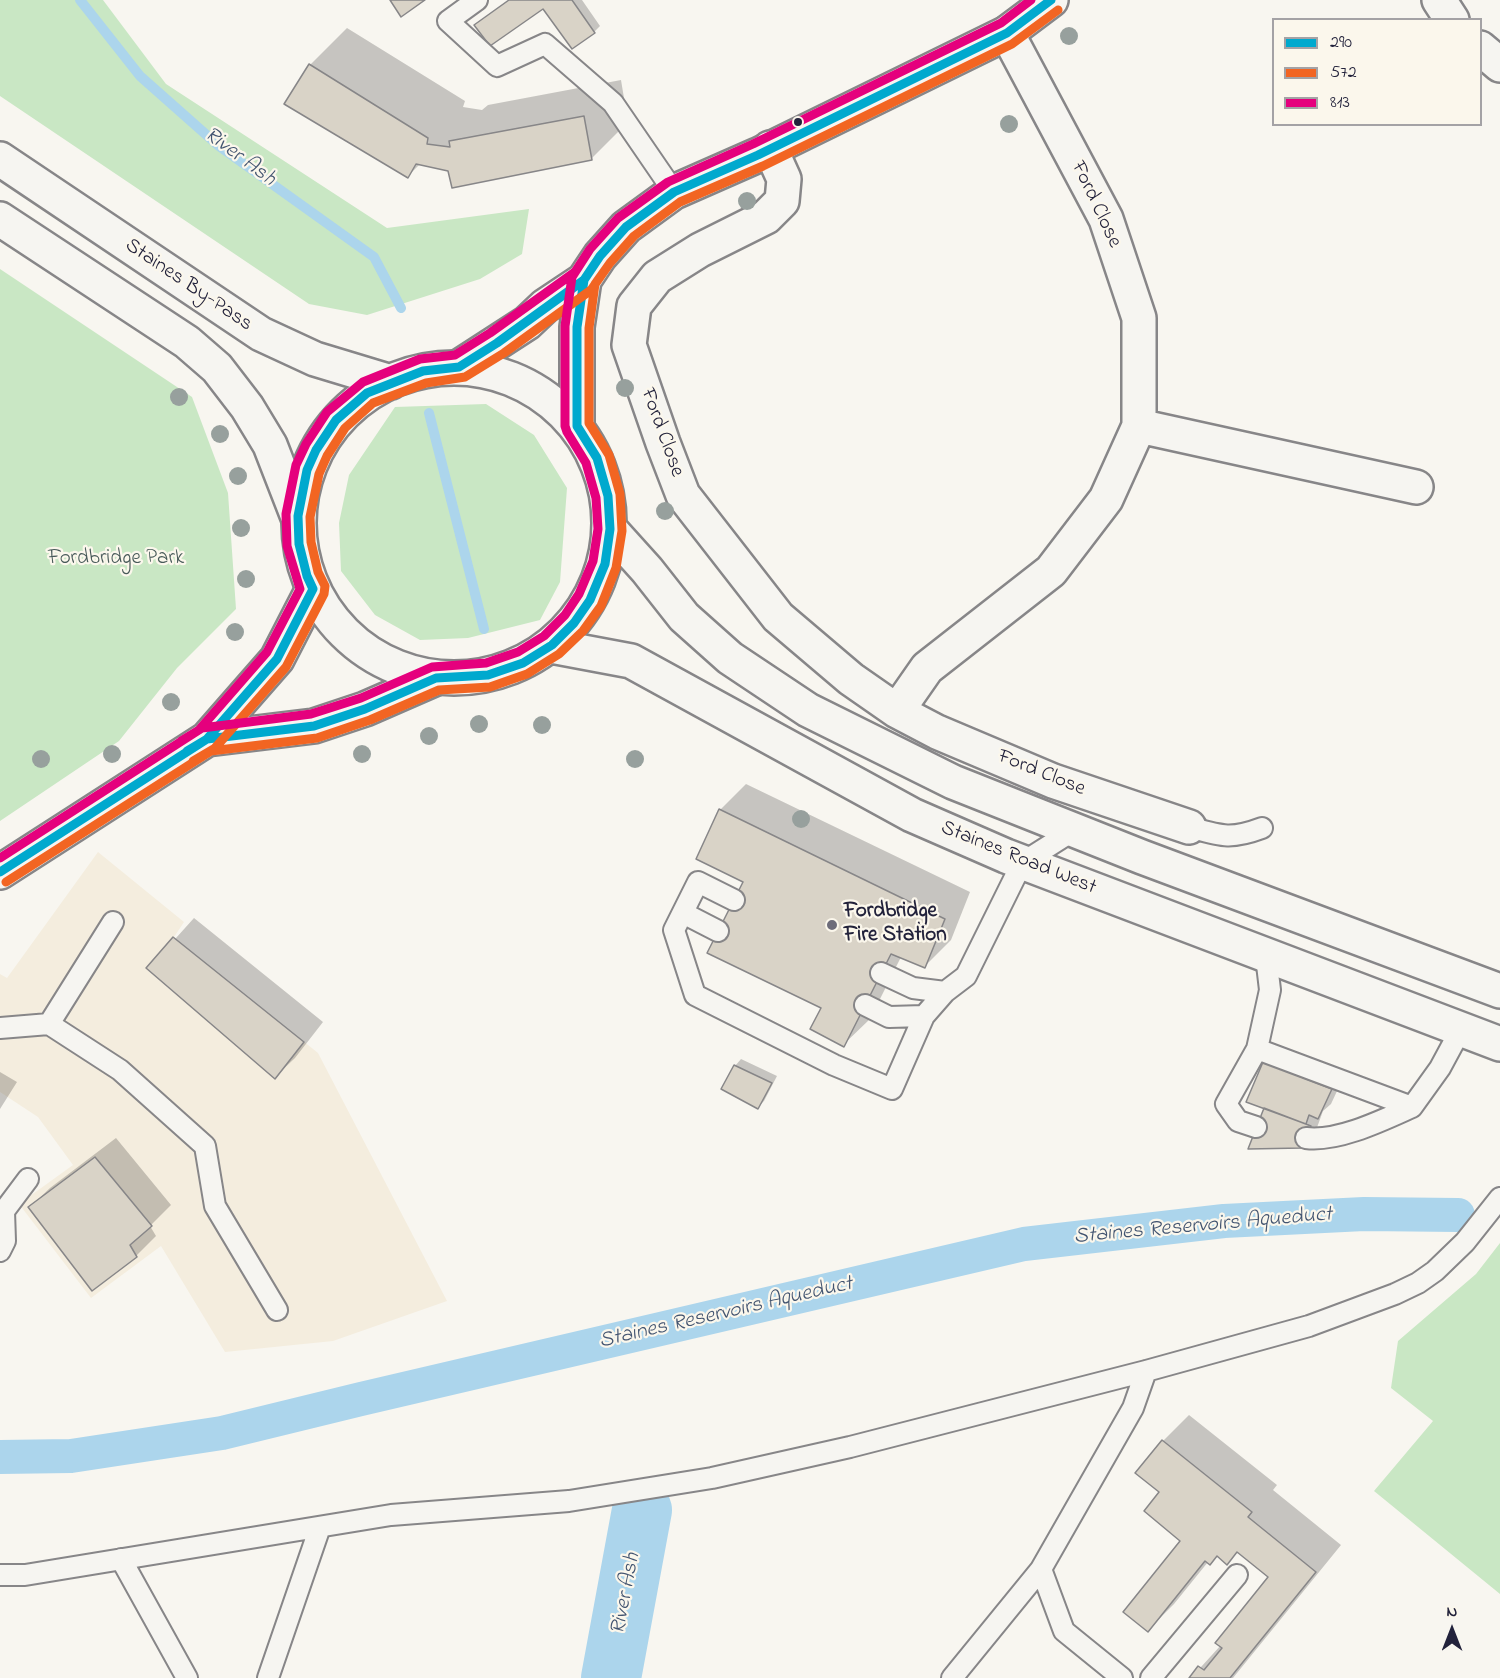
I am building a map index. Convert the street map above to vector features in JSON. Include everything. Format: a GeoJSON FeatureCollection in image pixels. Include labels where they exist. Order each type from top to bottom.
{"type":"FeatureCollection","features":[{"type":"Feature","properties":{"kind":"main road"},"geometry":{"type":"LineString","coordinates":[[1439,0],[1451,18]]}},
{"type":"Feature","properties":{"kind":"main road"},"geometry":{"type":"LineString","coordinates":[[459,367],[527,323],[545,306],[584,279],[600,256],[626,227],[674,192],[770,148],[1025,12]]}},
{"type":"Feature","properties":{"kind":"main road","name":"Ford Close"},"geometry":{"type":"LineString","coordinates":[[897,711],[927,668],[1051,571],[1106,499],[1139,426],[1139,318],[1106,219],[1025,12]]}},
{"type":"Feature","properties":{"kind":"main road"},"geometry":{"type":"LineString","coordinates":[[1482,50],[1500,65]]}},
{"type":"Feature","properties":{"kind":"main road","name":"Ford Close"},"geometry":{"type":"LineString","coordinates":[[770,148],[784,179],[782,201],[766,217],[700,250],[657,277],[634,306],[629,345],[683,495],[778,617],[851,679],[897,711],[937,732],[1053,781],[1189,827]]}},
{"type":"Feature","properties":{"kind":"main road","name":"Staines By-Pass"},"geometry":{"type":"LineString","coordinates":[[0,159],[261,334],[315,359],[391,382]]}},
{"type":"Feature","properties":{"kind":"main road"},"geometry":{"type":"LineString","coordinates":[[0,219],[187,342],[217,368],[247,407],[270,445],[298,517]]}},
{"type":"Feature","properties":{"kind":"main road"},"geometry":{"type":"LineString","coordinates":[[577,426],[577,327],[584,279]]}},
{"type":"Feature","properties":{"kind":"main road"},"geometry":{"type":"LineString","coordinates":[[459,367],[476,368],[513,378],[548,398],[577,426],[597,458],[608,496],[610,530],[605,564],[590,600],[574,623],[550,646],[523,663],[488,675],[436,678],[400,670],[375,658],[343,633],[320,603],[313,589],[307,576],[299,544],[298,517],[307,470],[316,450],[336,420],[367,393],[391,382],[423,371],[459,367]]}},
{"type":"Feature","properties":{"kind":"main road"},"geometry":{"type":"LineString","coordinates":[[1139,426],[1416,487]]}},
{"type":"Feature","properties":{"kind":"main road"},"geometry":{"type":"LineString","coordinates":[[610,530],[692,624],[730,658],[808,710],[953,782],[1500,991]]}},
{"type":"Feature","properties":{"kind":"main road"},"geometry":{"type":"LineString","coordinates":[[0,872],[207,739],[277,659],[313,589]]}},
{"type":"Feature","properties":{"kind":"main road","name":"Staines Road West"},"geometry":{"type":"LineString","coordinates":[[550,646],[631,661],[912,815],[1022,862],[1500,1044]]}},
{"type":"Feature","properties":{"kind":"main road"},"geometry":{"type":"LineString","coordinates":[[207,739],[314,726],[365,709],[436,678]]}},
{"type":"Feature","properties":{"kind":"lane"},"geometry":{"type":"LineString","coordinates":[[477,0],[448,21],[497,66],[545,44],[614,103],[674,192]]}},
{"type":"Feature","properties":{"kind":"lane"},"geometry":{"type":"LineString","coordinates":[[1189,827],[1220,836],[1240,836],[1262,828]]}},
{"type":"Feature","properties":{"kind":"lane"},"geometry":{"type":"LineString","coordinates":[[734,900],[698,882],[674,930],[695,995],[834,1065],[892,1089],[924,1016],[945,992],[966,976],[1022,862],[1074,830]]}},
{"type":"Feature","properties":{"kind":"lane"},"geometry":{"type":"LineString","coordinates":[[683,913],[718,931]]}},
{"type":"Feature","properties":{"kind":"lane"},"geometry":{"type":"LineString","coordinates":[[49,1024],[113,922]]}},
{"type":"Feature","properties":{"kind":"lane"},"geometry":{"type":"LineString","coordinates":[[1256,1127],[1238,1121],[1227,1104],[1257,1049],[1270,990],[1266,956]]}},
{"type":"Feature","properties":{"kind":"lane"},"geometry":{"type":"LineString","coordinates":[[881,973],[913,988],[945,992]]}},
{"type":"Feature","properties":{"kind":"lane"},"geometry":{"type":"LineString","coordinates":[[865,1005],[889,1017],[924,1016]]}},
{"type":"Feature","properties":{"kind":"lane"},"geometry":{"type":"LineString","coordinates":[[0,1028],[49,1024],[120,1070],[205,1146],[215,1206],[277,1310]]}},
{"type":"Feature","properties":{"kind":"lane"},"geometry":{"type":"LineString","coordinates":[[1306,1138],[1319,1140],[1373,1125],[1412,1107],[1440,1068],[1461,1029]]}},
{"type":"Feature","properties":{"kind":"lane"},"geometry":{"type":"LineString","coordinates":[[1257,1049],[1412,1107]]}},
{"type":"Feature","properties":{"kind":"lane"},"geometry":{"type":"LineString","coordinates":[[0,1251],[5,1241],[4,1211],[28,1179]]}},
{"type":"Feature","properties":{"kind":"lane"},"geometry":{"type":"LineString","coordinates":[[0,1575],[25,1575],[391,1515],[569,1501],[712,1478],[850,1447],[1310,1326],[1395,1294],[1418,1283],[1435,1270],[1465,1242],[1500,1198]]}},
{"type":"Feature","properties":{"kind":"lane"},"geometry":{"type":"LineString","coordinates":[[952,1678],[1041,1569],[1133,1408],[1146,1371]]}},
{"type":"Feature","properties":{"kind":"lane"},"geometry":{"type":"LineString","coordinates":[[268,1678],[320,1527]]}},
{"type":"Feature","properties":{"kind":"lane"},"geometry":{"type":"LineString","coordinates":[[121,1559],[187,1678]]}},
{"type":"Feature","properties":{"kind":"lane"},"geometry":{"type":"LineString","coordinates":[[1041,1569],[1064,1631],[1122,1678]]}},
{"type":"Feature","properties":{"kind":"lane"},"geometry":{"type":"LineString","coordinates":[[1151,1678],[1237,1575]]}},
{"type":"Feature","properties":{"kind":"shaded area"},"geometry":{"type":"Polygon","coordinates":[[[98,852],[184,922],[174,937],[318,1053],[447,1301],[333,1341],[225,1352],[161,1246],[91,1298],[19,1204],[73,1165],[38,1117],[0,1092],[0,974],[7,978],[98,852]]]}},
{"type":"Feature","properties":{"kind":"green space"},"geometry":{"type":"Polygon","coordinates":[[[0,0],[103,0],[166,84],[387,228],[529,209],[522,254],[480,279],[367,315],[309,304],[0,96],[0,0]]]}},
{"type":"Feature","properties":{"kind":"green space","name":"Fordbridge Park"},"geometry":{"type":"Polygon","coordinates":[[[0,269],[192,397],[228,493],[236,609],[177,668],[119,741],[0,821],[0,269]]]}},
{"type":"Feature","properties":{"kind":"green space"},"geometry":{"type":"Polygon","coordinates":[[[486,404],[534,435],[567,488],[560,582],[540,620],[468,638],[420,640],[375,615],[341,571],[339,523],[349,475],[395,407],[486,404]]]}},
{"type":"Feature","properties":{"kind":"green space"},"geometry":{"type":"Polygon","coordinates":[[[1500,1243],[1500,1594],[1374,1491],[1433,1421],[1391,1388],[1398,1341],[1476,1274],[1500,1243]]]}},
{"type":"Feature","properties":{"kind":"building"},"geometry":{"type":"Polygon","coordinates":[[[390,0],[425,0],[401,17],[390,0]]]}},
{"type":"Feature","properties":{"kind":"building"},"geometry":{"type":"Polygon","coordinates":[[[509,0],[572,0],[595,33],[572,49],[543,9],[490,46],[474,25],[509,0]]]}},
{"type":"Feature","properties":{"kind":"building"},"geometry":{"type":"Polygon","coordinates":[[[309,64],[428,138],[427,144],[450,147],[449,141],[584,116],[592,160],[452,188],[448,171],[416,164],[408,178],[284,104],[309,64]]]}},
{"type":"Feature","properties":{"kind":"building","name":"Fordbridge Fire Station"},"geometry":{"type":"Polygon","coordinates":[[[719,809],[945,919],[925,968],[891,954],[844,1047],[810,1029],[821,1008],[707,953],[743,882],[696,859],[719,809]]]}},
{"type":"Feature","properties":{"kind":"building"},"geometry":{"type":"Polygon","coordinates":[[[173,937],[304,1042],[275,1079],[146,968],[173,937]]]}},
{"type":"Feature","properties":{"kind":"building"},"geometry":{"type":"Polygon","coordinates":[[[1263,1062],[1332,1089],[1318,1119],[1309,1115],[1306,1124],[1246,1102],[1263,1062]]]}},
{"type":"Feature","properties":{"kind":"building"},"geometry":{"type":"Polygon","coordinates":[[[734,1065],[772,1083],[758,1109],[721,1089],[734,1065]]]}},
{"type":"Feature","properties":{"kind":"building"},"geometry":{"type":"Polygon","coordinates":[[[1264,1108],[1311,1126],[1302,1148],[1248,1149],[1264,1108]]]}},
{"type":"Feature","properties":{"kind":"building"},"geometry":{"type":"Polygon","coordinates":[[[95,1157],[152,1226],[130,1245],[137,1257],[92,1291],[28,1207],[95,1157]]]}},
{"type":"Feature","properties":{"kind":"building"},"geometry":{"type":"Polygon","coordinates":[[[1162,1440],[1252,1512],[1248,1517],[1316,1572],[1230,1678],[1189,1678],[1198,1666],[1204,1670],[1222,1648],[1215,1643],[1268,1577],[1237,1552],[1227,1565],[1217,1556],[1210,1565],[1205,1561],[1148,1632],[1123,1612],[1180,1541],[1144,1511],[1159,1492],[1135,1473],[1162,1440]]]}},
{"type":"Feature","properties":{"kind":"waterway","name":"River Ash"},"geometry":{"type":"LineString","coordinates":[[80,0],[140,76],[219,146],[374,257],[401,308]]}},
{"type":"Feature","properties":{"kind":"waterway","name":"River Ash"},"geometry":{"type":"LineString","coordinates":[[429,413],[484,629]]}},
{"type":"Feature","properties":{"kind":"waterway","name":"Staines Reservoirs Aqueduct"},"geometry":{"type":"LineString","coordinates":[[0,1457],[71,1456],[222,1433],[1024,1244],[1224,1221],[1364,1214],[1458,1215]]}},
{"type":"Feature","properties":{"kind":"waterway","name":"River Ash"},"geometry":{"type":"LineString","coordinates":[[611,1678],[642,1510]]}},
{"type":"Feature","properties":{"kind":"transit line","name":"813"},"geometry":{"type":"LineString","coordinates":[[0,858],[202,728],[311,714],[361,698],[432,667],[486,663],[518,652],[544,636],[565,615],[579,594],[593,561],[598,529],[596,498],[586,463],[565,426],[565,326],[572,277],[590,249],[618,218],[668,182],[753,144],[1001,23],[1031,0]]}},
{"type":"Feature","properties":{"kind":"transit line","name":"290"},"geometry":{"type":"LineString","coordinates":[[0,872],[207,739],[314,726],[365,709],[436,678],[488,675],[523,663],[552,645],[574,623],[590,600],[605,564],[610,529],[608,496],[597,458],[577,426],[577,327],[584,280],[600,256],[626,227],[674,192],[758,155],[1007,33],[1051,0]]}},
{"type":"Feature","properties":{"kind":"transit line","name":"572"},"geometry":{"type":"LineString","coordinates":[[6,882],[211,751],[317,738],[370,720],[439,690],[490,687],[527,674],[559,654],[583,631],[601,606],[616,568],[622,531],[620,494],[609,455],[589,423],[589,328],[595,284],[610,263],[634,236],[680,202],[763,166],[1012,44],[1058,10]]}},
{"type":"Feature","properties":{"kind":"transit line","name":"813"},"geometry":{"type":"LineString","coordinates":[[181,741],[199,730],[267,652],[300,589],[287,546],[286,514],[296,465],[306,444],[327,412],[363,382],[420,359],[455,355],[490,333],[575,272],[590,249]]}},
{"type":"Feature","properties":{"kind":"transit line","name":"290"},"geometry":{"type":"LineString","coordinates":[[187,751],[207,739],[277,659],[313,589],[307,576],[299,544],[298,516],[307,470],[316,450],[336,420],[367,393],[423,371],[459,367],[497,343],[584,280],[600,256]]}},
{"type":"Feature","properties":{"kind":"transit line","name":"572"},"geometry":{"type":"LineString","coordinates":[[193,761],[215,748],[286,667],[324,594],[325,586],[318,572],[311,542],[310,517],[319,474],[327,456],[345,428],[373,403],[426,383],[465,377],[504,353],[591,290],[610,263]]}},
{"type":"Feature","properties":{"kind":"place","name":"Fordbridge Fire Station"},"geometry":{"type":"Point","coordinates":[832,925]}}]}
